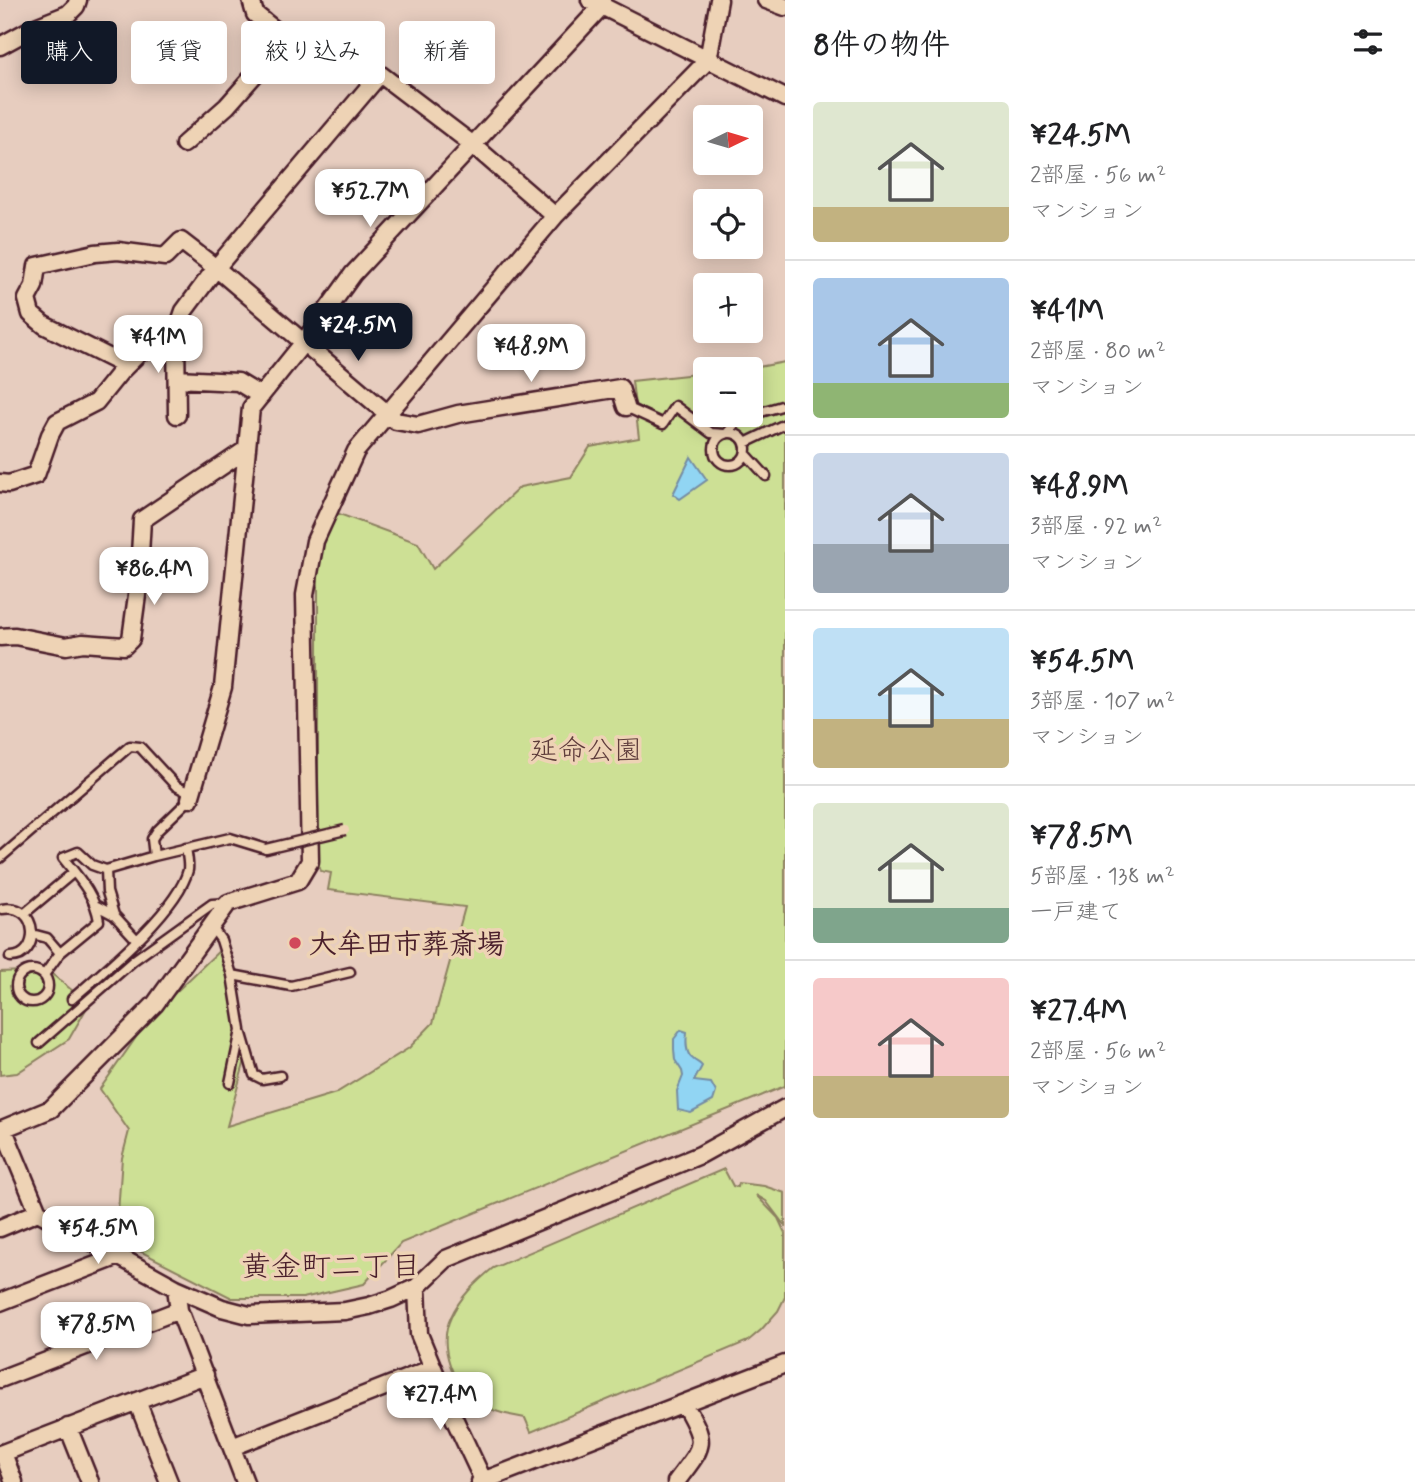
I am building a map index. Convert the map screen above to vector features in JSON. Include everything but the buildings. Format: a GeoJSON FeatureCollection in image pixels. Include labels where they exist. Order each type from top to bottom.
{"type":"FeatureCollection","features":[{"type":"Feature","properties":{"kind":"street"},"geometry":{"type":"LineString","coordinates":[[0,46],[33,28],[68,14],[78,0]]}},
{"type":"Feature","properties":{"kind":"street"},"geometry":{"type":"LineString","coordinates":[[251,0],[255,14],[264,21]]}},
{"type":"Feature","properties":{"kind":"street"},"geometry":{"type":"LineString","coordinates":[[719,0],[708,61],[555,216],[356,451],[315,541],[305,595],[310,861],[298,881],[228,904],[155,1004],[51,1109],[2,1130],[38,1212],[176,1288],[222,1308],[249,1315],[345,1311],[391,1299],[417,1287],[446,1259],[700,1156],[785,1108]]}},
{"type":"Feature","properties":{"kind":"street"},"geometry":{"type":"LineString","coordinates":[[766,0],[785,7]]}},
{"type":"Feature","properties":{"kind":"street"},"geometry":{"type":"LineString","coordinates":[[190,796],[223,687],[251,408],[353,275],[598,2],[708,61],[785,98]]}},
{"type":"Feature","properties":{"kind":"street"},"geometry":{"type":"LineString","coordinates":[[385,78],[472,144],[555,216]]}},
{"type":"Feature","properties":{"kind":"street"},"geometry":{"type":"LineString","coordinates":[[184,144],[227,106],[246,84]]}},
{"type":"Feature","properties":{"kind":"street"},"geometry":{"type":"LineString","coordinates":[[177,415],[176,334],[184,311],[216,268],[372,84]]}},
{"type":"Feature","properties":{"kind":"street"},"geometry":{"type":"LineString","coordinates":[[126,366],[44,325],[31,314],[27,299],[34,286],[37,266],[95,253],[118,251],[164,257],[181,242],[216,268],[396,421],[418,425],[458,414],[620,387],[626,407]]}},
{"type":"Feature","properties":{"kind":"street"},"geometry":{"type":"LineString","coordinates":[[0,483],[9,484],[36,475],[57,422],[96,402],[126,366],[151,345],[176,334]]}},
{"type":"Feature","properties":{"kind":"street"},"geometry":{"type":"LineString","coordinates":[[177,379],[238,382],[261,396]]}},
{"type":"Feature","properties":{"kind":"street"},"geometry":{"type":"LineString","coordinates":[[0,637],[15,636],[66,646],[83,643],[124,646],[131,639],[138,589],[142,520],[247,449]]}},
{"type":"Feature","properties":{"kind":"street"},"geometry":{"type":"LineString","coordinates":[[759,1123],[785,1122]]}},
{"type":"Feature","properties":{"kind":"street"},"geometry":{"type":"LineString","coordinates":[[0,1228],[38,1212]]}},
{"type":"Feature","properties":{"kind":"street"},"geometry":{"type":"LineString","coordinates":[[0,1302],[119,1256]]}},
{"type":"Feature","properties":{"kind":"street"},"geometry":{"type":"LineString","coordinates":[[417,1287],[419,1334],[482,1481],[785,1364]]}},
{"type":"Feature","properties":{"kind":"street"},"geometry":{"type":"LineString","coordinates":[[176,1288],[178,1310],[245,1482]]}},
{"type":"Feature","properties":{"kind":"street"},"geometry":{"type":"LineString","coordinates":[[0,1379],[178,1310]]}},
{"type":"Feature","properties":{"kind":"street"},"geometry":{"type":"LineString","coordinates":[[232,1447],[433,1368]]}},
{"type":"Feature","properties":{"kind":"street"},"geometry":{"type":"LineString","coordinates":[[14,1482],[1,1453],[205,1375]]}},
{"type":"Feature","properties":{"kind":"street"},"geometry":{"type":"LineString","coordinates":[[137,1401],[169,1482]]}},
{"type":"Feature","properties":{"kind":"street"},"geometry":{"type":"LineString","coordinates":[[676,1482],[701,1448],[701,1431],[684,1404]]}},
{"type":"Feature","properties":{"kind":"street"},"geometry":{"type":"LineString","coordinates":[[68,1427],[90,1482]]}},
{"type":"Feature","properties":{"kind":"lane"},"geometry":{"type":"LineString","coordinates":[[746,453],[735,465],[725,465],[720,462],[713,448],[718,438],[740,418],[785,405]]}},
{"type":"Feature","properties":{"kind":"lane"},"geometry":{"type":"LineString","coordinates":[[626,407],[663,424],[676,406],[711,433],[738,435],[745,443],[746,453],[766,476]]}},
{"type":"Feature","properties":{"kind":"lane"},"geometry":{"type":"LineString","coordinates":[[745,443],[785,424]]}},
{"type":"Feature","properties":{"kind":"lane"},"geometry":{"type":"LineString","coordinates":[[0,858],[130,746],[140,747],[176,786],[190,796],[156,831],[152,838],[153,856]]}},
{"type":"Feature","properties":{"kind":"lane"},"geometry":{"type":"LineString","coordinates":[[44,975],[60,953],[99,921],[97,906],[88,889],[63,858],[78,852],[92,865],[106,870],[230,838],[266,849],[345,830]]}},
{"type":"Feature","properties":{"kind":"lane"},"geometry":{"type":"LineString","coordinates":[[72,999],[169,906],[183,884],[189,867],[186,848]]}},
{"type":"Feature","properties":{"kind":"lane"},"geometry":{"type":"LineString","coordinates":[[106,870],[107,892],[114,915]]}},
{"type":"Feature","properties":{"kind":"lane"},"geometry":{"type":"LineString","coordinates":[[25,913],[74,872]]}},
{"type":"Feature","properties":{"kind":"lane"},"geometry":{"type":"LineString","coordinates":[[39,1043],[134,960],[212,904],[228,904]]}},
{"type":"Feature","properties":{"kind":"lane"},"geometry":{"type":"LineString","coordinates":[[97,906],[114,915],[136,939]]}},
{"type":"Feature","properties":{"kind":"lane"},"geometry":{"type":"LineString","coordinates":[[2,909],[12,907],[29,918],[32,934],[27,951],[12,958],[22,973]]}},
{"type":"Feature","properties":{"kind":"lane"},"geometry":{"type":"LineString","coordinates":[[211,926],[221,940],[232,975],[241,1030],[254,1075],[262,1079],[280,1076]]}},
{"type":"Feature","properties":{"kind":"lane"},"geometry":{"type":"LineString","coordinates":[[32,934],[47,938],[60,953]]}},
{"type":"Feature","properties":{"kind":"lane"},"geometry":{"type":"LineString","coordinates":[[34,970],[44,975],[48,984],[46,994],[38,1000],[28,1001],[19,996],[17,981],[22,973],[34,970]]}},
{"type":"Feature","properties":{"kind":"lane"},"geometry":{"type":"LineString","coordinates":[[232,975],[290,986],[350,972]]}},
{"type":"Feature","properties":{"kind":"lane"},"geometry":{"type":"LineString","coordinates":[[230,1083],[241,1030]]}},
{"type":"Feature","properties":{"kind":"green space","name":"延命公園"},"geometry":{"type":"Polygon","coordinates":[[[785,362],[785,1086],[401,1243],[364,1284],[303,1298],[232,1298],[116,1239],[122,1158],[129,1131],[100,1089],[151,1016],[224,946],[245,1060],[227,1126],[336,1093],[409,1048],[433,1023],[465,907],[328,890],[331,873],[321,871],[318,863],[318,558],[334,512],[418,543],[433,569],[520,487],[571,477],[590,447],[639,438],[632,381],[693,374],[693,427],[763,427],[763,366],[785,362]]]}},
{"type":"Feature","properties":{"kind":"green space"},"geometry":{"type":"Polygon","coordinates":[[[47,970],[89,1004],[69,1039],[17,1073],[0,1075],[0,972],[47,970]]]}},
{"type":"Feature","properties":{"kind":"green space"},"geometry":{"type":"Polygon","coordinates":[[[724,1169],[733,1186],[738,1187],[739,1183],[764,1186],[785,1193],[785,1226],[766,1201],[756,1195],[778,1218],[785,1233],[785,1297],[778,1311],[748,1341],[531,1432],[525,1418],[484,1406],[462,1387],[450,1365],[447,1328],[464,1296],[493,1268],[724,1169]]]}},
{"type":"Feature","properties":{"kind":"water"},"geometry":{"type":"Polygon","coordinates":[[[691,457],[707,480],[680,499],[673,494],[691,457]]]}},
{"type":"Feature","properties":{"kind":"water"},"geometry":{"type":"Polygon","coordinates":[[[681,1030],[687,1032],[686,1043],[690,1057],[702,1066],[694,1081],[711,1083],[716,1092],[713,1101],[691,1113],[678,1110],[677,1091],[683,1076],[675,1060],[674,1039],[681,1030]]]}},
{"type":"Feature","properties":{"kind":"place","name":"大牟田市葬斎場"},"geometry":{"type":"Point","coordinates":[295,943]}},
{"type":"Feature","properties":{"kind":"district","name":"黄金町二丁目"},"geometry":{"type":"Point","coordinates":[331,1266]}}]}
